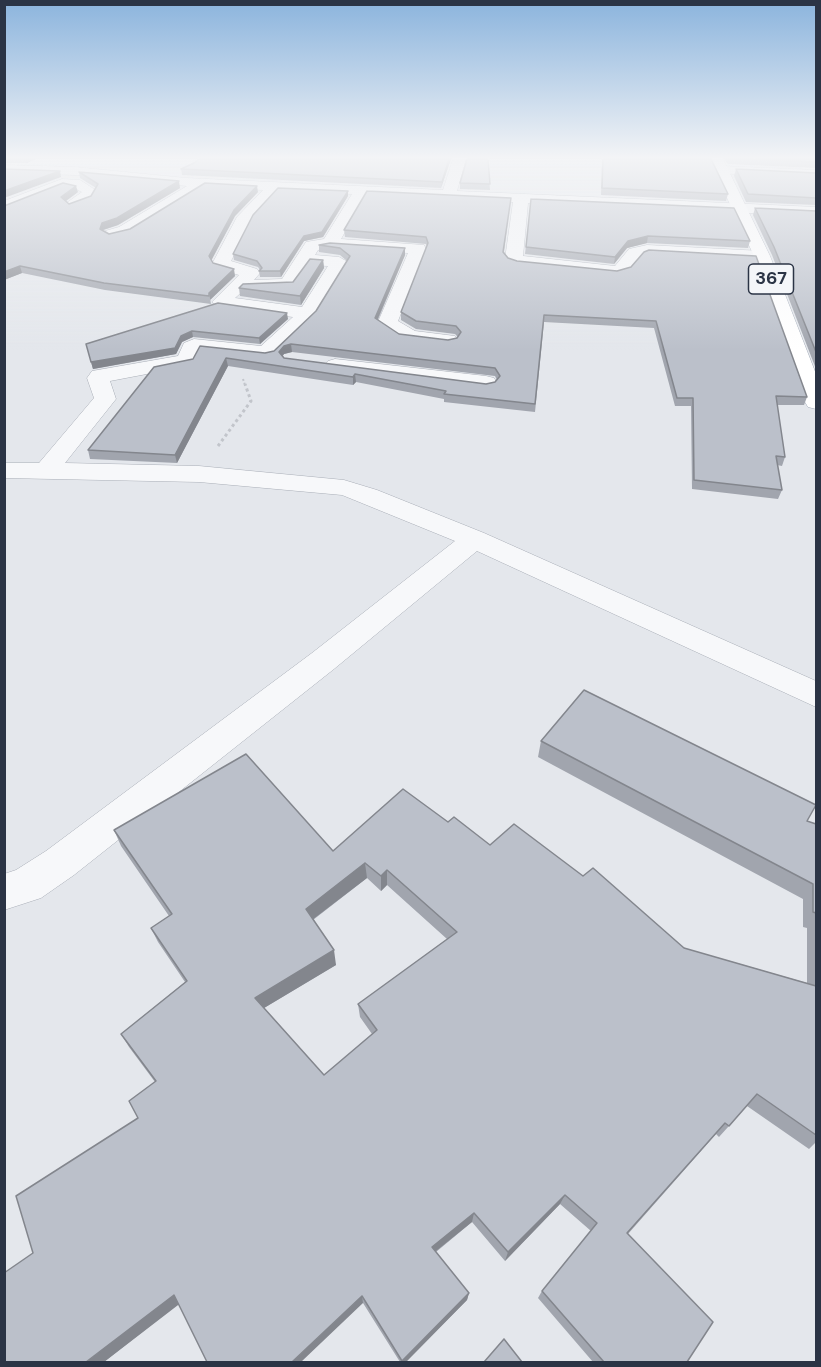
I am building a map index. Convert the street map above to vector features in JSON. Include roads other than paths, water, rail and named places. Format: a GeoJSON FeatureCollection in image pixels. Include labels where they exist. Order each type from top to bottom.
{"type":"FeatureCollection","features":[{"type":"Feature","properties":{"kind":"main road","name":"367"},"geometry":{"type":"LineString","coordinates":[[746,223],[762,256],[816,402]]}},
{"type":"Feature","properties":{"kind":"street"},"geometry":{"type":"LineString","coordinates":[[111,234],[137,223]]}},
{"type":"Feature","properties":{"kind":"street"},"geometry":{"type":"LineString","coordinates":[[242,223],[220,264],[251,271],[242,285],[222,303],[308,313]]}},
{"type":"Feature","properties":{"kind":"street"},"geometry":{"type":"LineString","coordinates":[[330,243],[342,223]]}},
{"type":"Feature","properties":{"kind":"street"},"geometry":{"type":"LineString","coordinates":[[518,223],[514,260],[517,261],[616,271],[622,269],[635,253],[647,250],[762,256]]}},
{"type":"Feature","properties":{"kind":"street"},"geometry":{"type":"LineString","coordinates":[[242,285],[288,284],[312,246],[330,243],[418,249],[387,324],[406,332],[406,336],[448,340]]}},
{"type":"Feature","properties":{"kind":"street"},"geometry":{"type":"LineString","coordinates":[[300,349],[308,313],[339,262],[303,259]]}},
{"type":"Feature","properties":{"kind":"street"},"geometry":{"type":"LineString","coordinates":[[52,470],[50,465],[105,399],[98,378],[100,375],[187,362],[191,347],[194,345],[266,353],[300,349],[486,383]]}},
{"type":"Feature","properties":{"kind":"street"},"geometry":{"type":"LineString","coordinates":[[4,471],[199,474],[344,488],[474,539],[816,695]]}},
{"type":"Feature","properties":{"kind":"street"},"geometry":{"type":"LineString","coordinates":[[4,892],[27,885],[60,863],[323,661],[474,539]]}}]}
